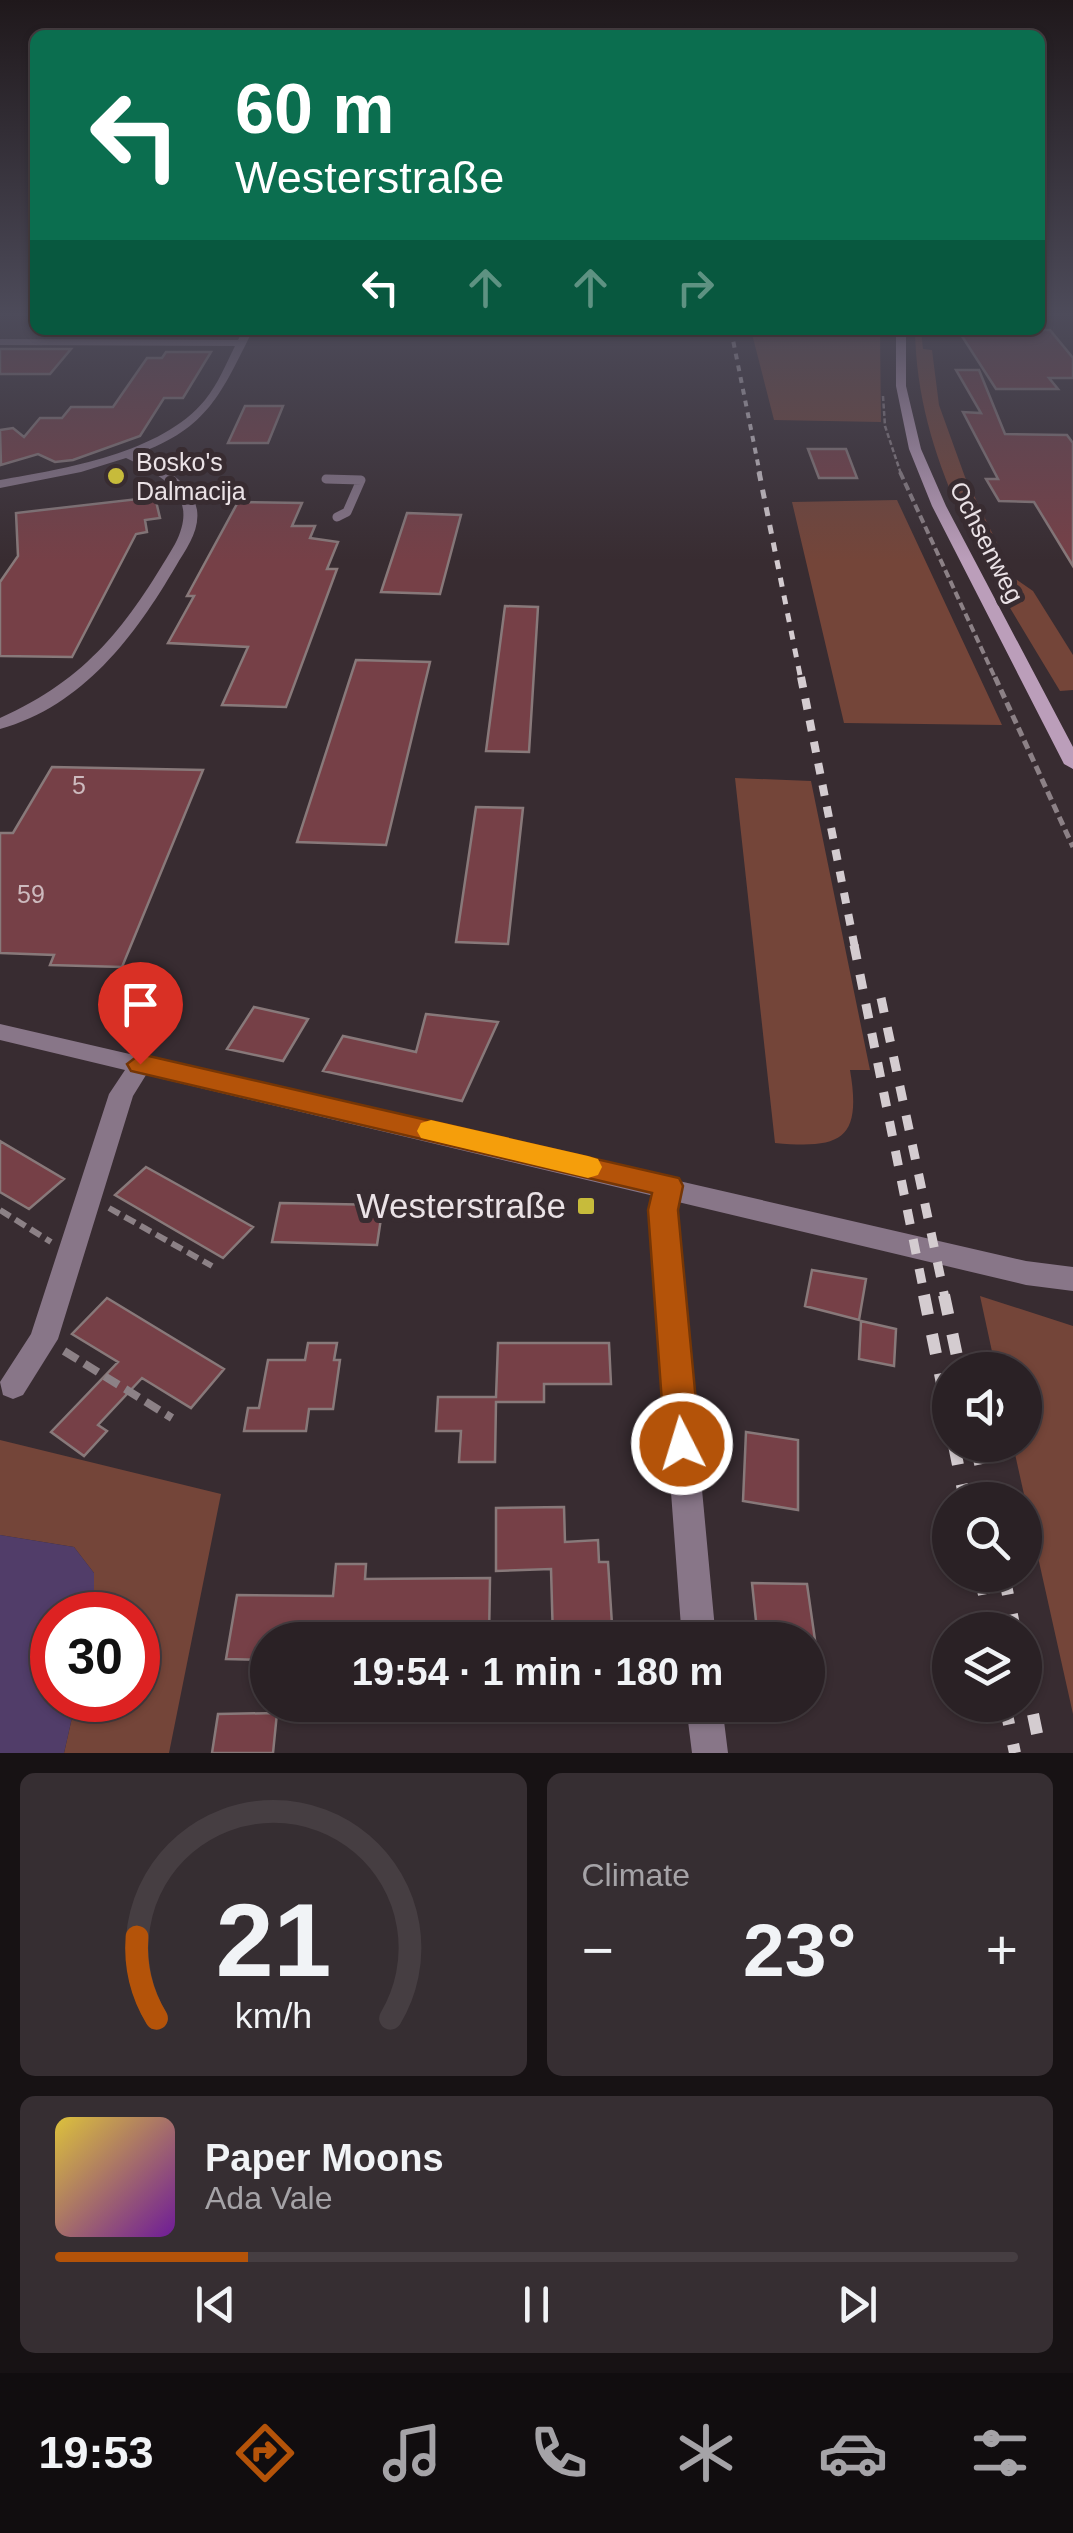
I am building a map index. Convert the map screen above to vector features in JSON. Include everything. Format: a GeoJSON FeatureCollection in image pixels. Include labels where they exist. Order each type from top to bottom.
{"type":"FeatureCollection","features":[{"type":"Feature","properties":{"kind":"main road","name":"Ochsenweg"},"geometry":{"type":"LineString","coordinates":[[904,398],[915,449],[946,520],[1073,764]]}},
{"type":"Feature","properties":{"kind":"street"},"geometry":{"type":"LineString","coordinates":[[0,484],[79,468],[124,453],[190,420],[211,398]]}},
{"type":"Feature","properties":{"kind":"street"},"geometry":{"type":"LineString","coordinates":[[0,724],[48,702],[111,654],[138,622],[190,528],[190,504],[177,485],[124,453]]}},
{"type":"Feature","properties":{"kind":"street"},"geometry":{"type":"LineString","coordinates":[[0,1032],[669,1186],[1026,1273],[1073,1279]]}},
{"type":"Feature","properties":{"kind":"street"},"geometry":{"type":"LineString","coordinates":[[13,1386],[44,1339],[121,1094],[140,1064]]}},
{"type":"Feature","properties":{"kind":"street"},"geometry":{"type":"LineString","coordinates":[[669,1186],[663,1210],[697,1622]]}},
{"type":"Feature","properties":{"kind":"street"},"geometry":{"type":"LineString","coordinates":[[1026,1273],[1073,1293]]}},
{"type":"Feature","properties":{"kind":"street"},"geometry":{"type":"LineString","coordinates":[[706,1722],[710,1753]]}},
{"type":"Feature","properties":{"kind":"lane"},"geometry":{"type":"LineString","coordinates":[[326,479],[361,480],[348,512],[338,517]]}},
{"type":"Feature","properties":{"kind":"path"},"geometry":{"type":"LineString","coordinates":[[87,1202],[100,1203],[212,1266]]}},
{"type":"Feature","properties":{"kind":"path"},"geometry":{"type":"LineString","coordinates":[[0,1210],[58,1246],[73,1248]]}},
{"type":"Feature","properties":{"kind":"path"},"geometry":{"type":"LineString","coordinates":[[44,1339],[172,1418]]}},
{"type":"Feature","properties":{"kind":"shaded area"},"geometry":{"type":"Polygon","coordinates":[[[768,398],[881,398],[881,422],[774,420],[768,398]]]}},
{"type":"Feature","properties":{"kind":"shaded area"},"geometry":{"type":"Polygon","coordinates":[[[923,398],[938,398],[965,477],[1014,578],[1033,591],[1073,655],[1073,690],[1060,691],[985,563],[944,474],[923,398]]]}},
{"type":"Feature","properties":{"kind":"shaded area"},"geometry":{"type":"Polygon","coordinates":[[[897,500],[1002,725],[844,723],[792,502],[897,500]]]}},
{"type":"Feature","properties":{"kind":"shaded area"},"geometry":{"type":"Polygon","coordinates":[[[735,778],[811,781],[870,1070],[850,1070],[853,1112],[842,1135],[831,1141],[775,1143],[735,778]]]}},
{"type":"Feature","properties":{"kind":"shaded area"},"geometry":{"type":"Polygon","coordinates":[[[980,1296],[1073,1326],[1073,1714],[1042,1575],[1042,1482],[1021,1482],[1017,1462],[1042,1462],[1042,1352],[992,1352],[980,1296]]]}},
{"type":"Feature","properties":{"kind":"shaded area"},"geometry":{"type":"Polygon","coordinates":[[[0,1440],[221,1494],[169,1753],[64,1753],[71,1722],[160,1722],[160,1592],[94,1592],[94,1573],[74,1547],[0,1535],[0,1440]]]}},
{"type":"Feature","properties":{"kind":"shaded area"},"geometry":{"type":"Polygon","coordinates":[[[0,1535],[74,1547],[94,1573],[94,1592],[30,1592],[30,1722],[71,1722],[64,1753],[0,1753],[0,1535]]]}},
{"type":"Feature","properties":{"kind":"building"},"geometry":{"type":"Polygon","coordinates":[[[119,398],[183,398],[164,398],[140,436],[73,460],[55,462],[38,454],[1,465],[0,430],[13,428],[24,437],[40,418],[62,418],[71,407],[113,407],[119,398]]]}},
{"type":"Feature","properties":{"kind":"building"},"geometry":{"type":"Polygon","coordinates":[[[972,398],[990,398],[1005,434],[1067,435],[1073,443],[1073,566],[1034,502],[999,501],[986,479],[998,479],[963,412],[981,413],[972,398]]]}},
{"type":"Feature","properties":{"kind":"building"},"geometry":{"type":"Polygon","coordinates":[[[245,406],[283,406],[268,443],[228,443],[245,406]]]}},
{"type":"Feature","properties":{"kind":"building"},"geometry":{"type":"Polygon","coordinates":[[[808,449],[846,449],[857,478],[819,478],[808,449]]]}},
{"type":"Feature","properties":{"kind":"building"},"geometry":{"type":"Polygon","coordinates":[[[155,497],[160,518],[145,520],[147,532],[136,534],[72,657],[0,656],[0,582],[18,556],[16,513],[155,497]]]}},
{"type":"Feature","properties":{"kind":"building"},"geometry":{"type":"Polygon","coordinates":[[[238,502],[302,503],[292,526],[315,526],[310,538],[338,542],[327,569],[337,569],[286,707],[222,705],[248,647],[168,643],[194,596],[187,596],[238,502]]]}},
{"type":"Feature","properties":{"kind":"building"},"geometry":{"type":"Polygon","coordinates":[[[407,513],[461,515],[440,594],[381,592],[407,513]]]}},
{"type":"Feature","properties":{"kind":"building"},"geometry":{"type":"Polygon","coordinates":[[[505,606],[538,607],[529,752],[486,751],[505,606]]]}},
{"type":"Feature","properties":{"kind":"building"},"geometry":{"type":"Polygon","coordinates":[[[356,660],[430,662],[386,845],[297,842],[356,660]]]}},
{"type":"Feature","properties":{"kind":"building"},"geometry":{"type":"Polygon","coordinates":[[[52,767],[203,770],[122,967],[50,965],[54,955],[0,953],[0,833],[13,833],[52,767]]]}},
{"type":"Feature","properties":{"kind":"building"},"geometry":{"type":"Polygon","coordinates":[[[476,807],[523,808],[508,944],[456,942],[476,807]]]}},
{"type":"Feature","properties":{"kind":"building"},"geometry":{"type":"Polygon","coordinates":[[[254,1007],[308,1019],[283,1061],[227,1049],[254,1007]]]}},
{"type":"Feature","properties":{"kind":"building"},"geometry":{"type":"Polygon","coordinates":[[[426,1014],[498,1022],[462,1101],[323,1071],[343,1036],[416,1052],[426,1014]]]}},
{"type":"Feature","properties":{"kind":"building"},"geometry":{"type":"Polygon","coordinates":[[[0,1141],[64,1179],[29,1209],[0,1192],[0,1141]]]}},
{"type":"Feature","properties":{"kind":"building"},"geometry":{"type":"Polygon","coordinates":[[[146,1167],[253,1227],[223,1258],[115,1195],[146,1167]]]}},
{"type":"Feature","properties":{"kind":"building"},"geometry":{"type":"Polygon","coordinates":[[[280,1203],[383,1205],[377,1245],[272,1242],[280,1203]]]}},
{"type":"Feature","properties":{"kind":"building"},"geometry":{"type":"Polygon","coordinates":[[[812,1270],[866,1279],[859,1320],[805,1306],[812,1270]]]}},
{"type":"Feature","properties":{"kind":"building"},"geometry":{"type":"Polygon","coordinates":[[[107,1298],[224,1369],[191,1408],[142,1378],[98,1425],[107,1431],[84,1456],[51,1432],[118,1362],[72,1334],[107,1298]]]}},
{"type":"Feature","properties":{"kind":"building"},"geometry":{"type":"Polygon","coordinates":[[[861,1321],[896,1329],[894,1366],[859,1359],[861,1321]]]}},
{"type":"Feature","properties":{"kind":"building"},"geometry":{"type":"Polygon","coordinates":[[[308,1343],[337,1343],[334,1360],[340,1360],[333,1409],[309,1409],[306,1431],[244,1431],[248,1408],[259,1408],[268,1360],[305,1360],[308,1343]]]}},
{"type":"Feature","properties":{"kind":"building"},"geometry":{"type":"Polygon","coordinates":[[[498,1343],[609,1343],[611,1384],[544,1384],[544,1402],[496,1402],[495,1462],[459,1462],[461,1431],[436,1431],[438,1397],[496,1397],[498,1343]]]}},
{"type":"Feature","properties":{"kind":"building"},"geometry":{"type":"Polygon","coordinates":[[[746,1432],[798,1440],[798,1510],[743,1501],[746,1432]]]}},
{"type":"Feature","properties":{"kind":"building"},"geometry":{"type":"Polygon","coordinates":[[[564,1507],[565,1542],[598,1540],[599,1562],[608,1562],[612,1622],[552,1622],[551,1569],[496,1571],[496,1508],[564,1507]]]}},
{"type":"Feature","properties":{"kind":"building"},"geometry":{"type":"Polygon","coordinates":[[[336,1564],[366,1564],[365,1579],[490,1578],[489,1622],[250,1622],[250,1660],[226,1659],[237,1595],[333,1596],[336,1564]]]}},
{"type":"Feature","properties":{"kind":"building"},"geometry":{"type":"Polygon","coordinates":[[[752,1583],[807,1584],[812,1622],[756,1622],[752,1583]]]}},
{"type":"Feature","properties":{"kind":"building"},"geometry":{"type":"Polygon","coordinates":[[[250,1713],[250,1722],[276,1722],[273,1753],[212,1753],[218,1714],[250,1713]]]}},
{"type":"Feature","properties":{"kind":"railway"},"geometry":{"type":"LineString","coordinates":[[745,398],[760,474]]}},
{"type":"Feature","properties":{"kind":"railway"},"geometry":{"type":"LineString","coordinates":[[759,472],[801,680]]}},
{"type":"Feature","properties":{"kind":"railway"},"geometry":{"type":"LineString","coordinates":[[801,677],[855,948]]}},
{"type":"Feature","properties":{"kind":"railway"},"geometry":{"type":"LineString","coordinates":[[854,945],[925,1298]]}},
{"type":"Feature","properties":{"kind":"railway"},"geometry":{"type":"LineString","coordinates":[[881,998],[945,1298]]}},
{"type":"Feature","properties":{"kind":"railway"},"geometry":{"type":"LineString","coordinates":[[924,1295],[936,1352]]}},
{"type":"Feature","properties":{"kind":"railway"},"geometry":{"type":"LineString","coordinates":[[944,1295],[956,1352]]}},
{"type":"Feature","properties":{"kind":"railway"},"geometry":{"type":"LineString","coordinates":[[957,1462],[961,1482]]}},
{"type":"Feature","properties":{"kind":"railway"},"geometry":{"type":"LineString","coordinates":[[980,1462],[984,1482]]}},
{"type":"Feature","properties":{"kind":"railway"},"geometry":{"type":"LineString","coordinates":[[983,1592],[987,1612]]}},
{"type":"Feature","properties":{"kind":"railway"},"geometry":{"type":"LineString","coordinates":[[1007,1592],[1011,1612]]}},
{"type":"Feature","properties":{"kind":"railway"},"geometry":{"type":"LineString","coordinates":[[1009,1722],[1015,1753]]}},
{"type":"Feature","properties":{"kind":"railway"},"geometry":{"type":"LineString","coordinates":[[1035,1722],[1041,1753]]}},
{"type":"Feature","properties":{"kind":"slow traffic"},"geometry":{"type":"LineString","coordinates":[[431,1131],[588,1167]]}},
{"type":"Feature","properties":{"kind":"place","name":"Bosko's Dalmacija"},"geometry":{"type":"Point","coordinates":[116,476]}},
{"type":"Feature","properties":{"kind":"place","name":"Westerstraße"},"geometry":{"type":"Point","coordinates":[586,1206]}},
{"type":"Feature","properties":{"kind":"route"},"geometry":{"type":"LineString","coordinates":[[140,1064],[669,1186],[663,1210],[682,1444]]}}]}
